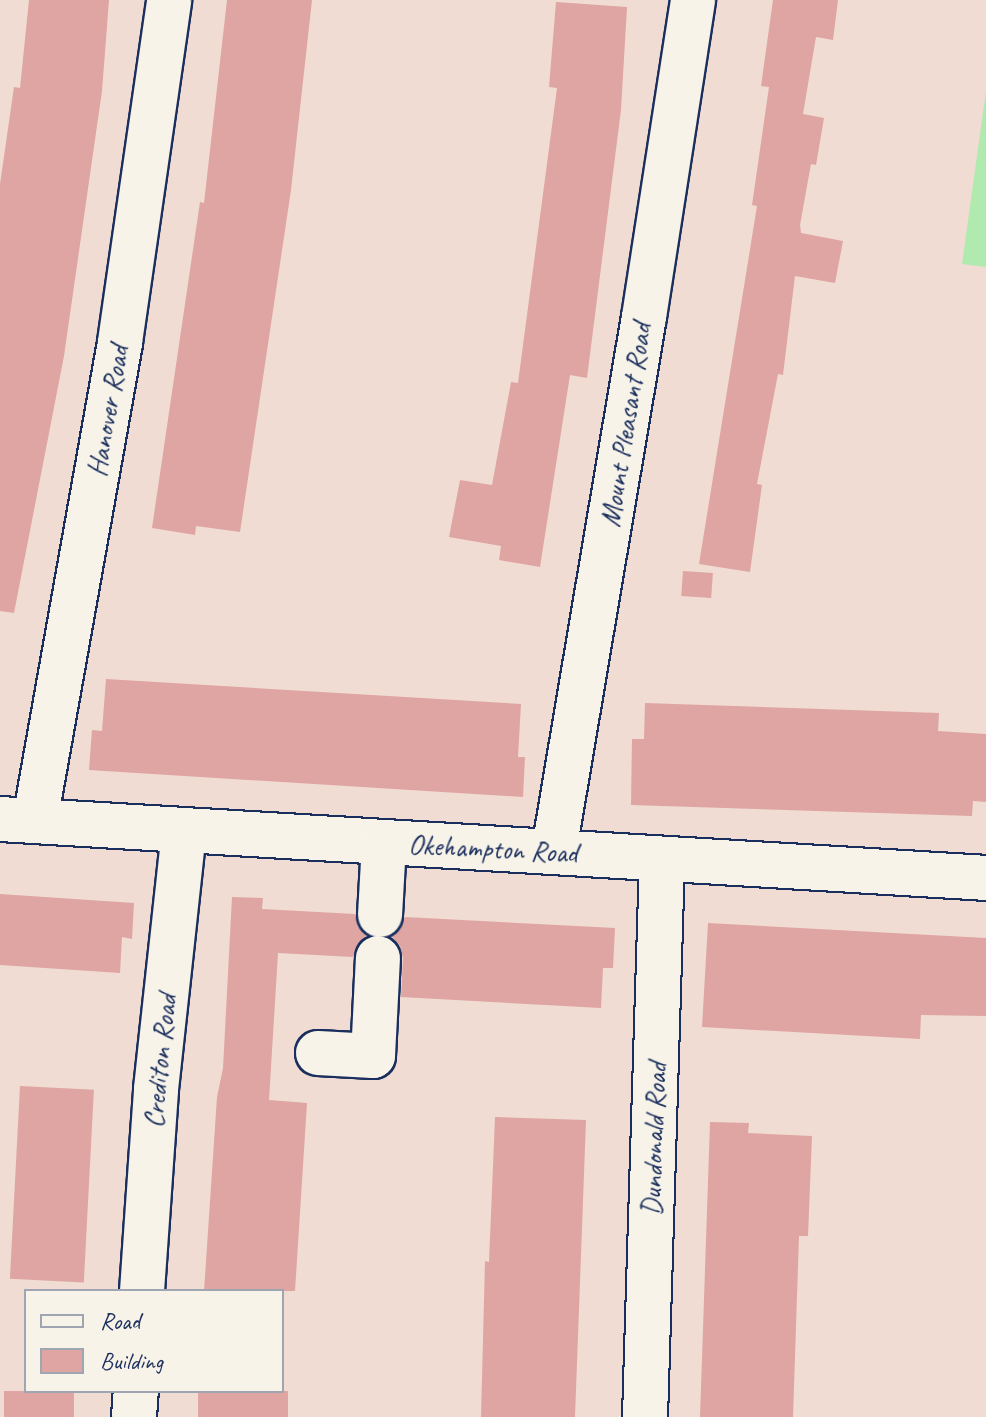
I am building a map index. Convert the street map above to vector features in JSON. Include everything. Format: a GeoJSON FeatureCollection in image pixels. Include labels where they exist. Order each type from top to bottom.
{"type":"FeatureCollection","features":[{"type":"Feature","properties":{"kind":"street","name":"Hanover Road"},"geometry":{"type":"LineString","coordinates":[[18,820],[120,342],[169,0]]}},
{"type":"Feature","properties":{"kind":"street","name":"Mount Pleasant Road"},"geometry":{"type":"LineString","coordinates":[[554,850],[647,302],[693,0]]}},
{"type":"Feature","properties":{"kind":"street","name":"Okehampton Road"},"geometry":{"type":"LineString","coordinates":[[18,820],[986,878]]}},
{"type":"Feature","properties":{"kind":"street","name":"Crediton Road"},"geometry":{"type":"LineString","coordinates":[[142,1289],[156,1089],[184,832]]}},
{"type":"Feature","properties":{"kind":"street"},"geometry":{"type":"LineString","coordinates":[[380,915],[384,844]]}},
{"type":"Feature","properties":{"kind":"street","name":"Dundonald Road"},"geometry":{"type":"LineString","coordinates":[[645,1417],[662,860]]}},
{"type":"Feature","properties":{"kind":"street"},"geometry":{"type":"LineString","coordinates":[[318,1053],[373,1056],[378,958]]}},
{"type":"Feature","properties":{"kind":"street"},"geometry":{"type":"LineString","coordinates":[[134,1417],[136,1393]]}},
{"type":"Feature","properties":{"kind":"green space"},"geometry":{"type":"Polygon","coordinates":[[[986,91],[986,267],[962,264],[986,91]]]}},
{"type":"Feature","properties":{"kind":"building"},"geometry":{"type":"Polygon","coordinates":[[[29,0],[109,0],[102,91],[64,356],[14,613],[0,611],[0,184],[14,87],[20,88],[29,0]]]}},
{"type":"Feature","properties":{"kind":"building"},"geometry":{"type":"Polygon","coordinates":[[[227,0],[312,0],[291,190],[240,532],[196,526],[195,535],[152,528],[200,202],[204,203],[227,0]]]}},
{"type":"Feature","properties":{"kind":"building"},"geometry":{"type":"Polygon","coordinates":[[[773,0],[838,0],[833,40],[816,37],[803,114],[824,118],[816,165],[811,164],[800,225],[801,233],[843,241],[835,283],[795,276],[783,375],[778,374],[757,484],[762,485],[750,572],[699,564],[757,206],[752,205],[769,87],[761,86],[773,0]]]}},
{"type":"Feature","properties":{"kind":"building"},"geometry":{"type":"Polygon","coordinates":[[[556,2],[627,7],[621,110],[587,378],[570,375],[540,567],[499,560],[501,546],[449,537],[460,480],[492,485],[511,382],[518,383],[557,88],[549,87],[556,2]]]}},
{"type":"Feature","properties":{"kind":"building"},"geometry":{"type":"Polygon","coordinates":[[[683,571],[713,573],[711,598],[681,596],[683,571]]]}},
{"type":"Feature","properties":{"kind":"building"},"geometry":{"type":"Polygon","coordinates":[[[106,679],[521,704],[518,757],[525,757],[523,797],[89,770],[92,730],[102,731],[106,679]]]}},
{"type":"Feature","properties":{"kind":"building"},"geometry":{"type":"Polygon","coordinates":[[[645,703],[939,713],[938,731],[986,734],[986,802],[973,801],[972,816],[631,805],[632,739],[644,739],[645,703]]]}},
{"type":"Feature","properties":{"kind":"building"},"geometry":{"type":"Polygon","coordinates":[[[0,894],[134,903],[132,939],[122,937],[120,973],[0,965],[0,894]]]}},
{"type":"Feature","properties":{"kind":"building"},"geometry":{"type":"Polygon","coordinates":[[[232,897],[263,898],[262,909],[355,914],[358,927],[366,936],[357,945],[353,957],[278,953],[269,1100],[307,1103],[295,1291],[204,1289],[217,1097],[223,1068],[232,897]]]}},
{"type":"Feature","properties":{"kind":"building"},"geometry":{"type":"Polygon","coordinates":[[[405,917],[615,928],[613,968],[603,968],[601,1008],[401,997],[403,958],[400,946],[392,937],[405,917]]]}},
{"type":"Feature","properties":{"kind":"building"},"geometry":{"type":"Polygon","coordinates":[[[708,923],[986,938],[986,1016],[921,1015],[920,1039],[702,1027],[708,923]]]}},
{"type":"Feature","properties":{"kind":"building"},"geometry":{"type":"Polygon","coordinates":[[[20,1086],[94,1090],[84,1283],[10,1279],[20,1086]]]}},
{"type":"Feature","properties":{"kind":"building"},"geometry":{"type":"Polygon","coordinates":[[[495,1117],[586,1120],[575,1417],[481,1417],[485,1261],[489,1262],[495,1117]]]}},
{"type":"Feature","properties":{"kind":"building"},"geometry":{"type":"Polygon","coordinates":[[[710,1122],[749,1123],[748,1133],[812,1136],[808,1236],[799,1236],[793,1417],[700,1417],[710,1122]]]}},
{"type":"Feature","properties":{"kind":"building"},"geometry":{"type":"Polygon","coordinates":[[[4,1391],[74,1393],[74,1417],[4,1417],[4,1391]]]}},
{"type":"Feature","properties":{"kind":"building"},"geometry":{"type":"Polygon","coordinates":[[[288,1391],[288,1417],[198,1417],[198,1393],[288,1391]]]}}]}
